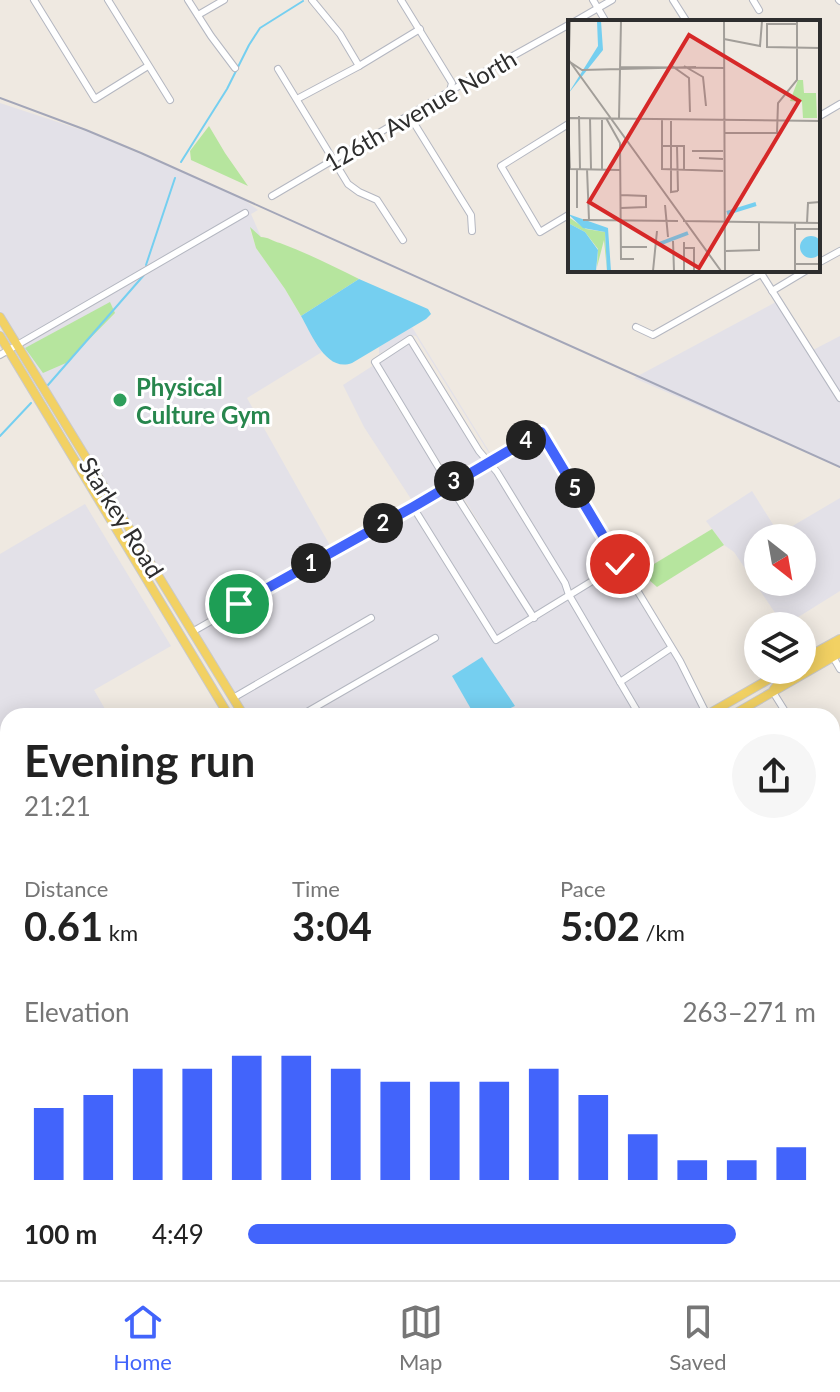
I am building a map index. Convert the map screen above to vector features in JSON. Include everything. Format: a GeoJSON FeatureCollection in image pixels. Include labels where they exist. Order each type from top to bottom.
{"type":"FeatureCollection","features":[{"type":"Feature","properties":{"kind":"main road","name":"Starkey Road"},"geometry":{"type":"LineString","coordinates":[[0,317],[8,350],[239,708]]}},
{"type":"Feature","properties":{"kind":"main road","name":"Starkey Road"},"geometry":{"type":"LineString","coordinates":[[0,336],[224,708]]}},
{"type":"Feature","properties":{"kind":"main road"},"geometry":{"type":"LineString","coordinates":[[158,597],[163,599],[178,625],[192,632],[188,648]]}},
{"type":"Feature","properties":{"kind":"main road"},"geometry":{"type":"LineString","coordinates":[[816,652],[840,639]]}},
{"type":"Feature","properties":{"kind":"main road"},"geometry":{"type":"LineString","coordinates":[[816,659],[840,645]]}},
{"type":"Feature","properties":{"kind":"main road"},"geometry":{"type":"LineString","coordinates":[[745,708],[836,655]]}},
{"type":"Feature","properties":{"kind":"main road"},"geometry":{"type":"LineString","coordinates":[[721,708],[761,684]]}},
{"type":"Feature","properties":{"kind":"main road"},"geometry":{"type":"LineString","coordinates":[[773,692],[777,684]]}},
{"type":"Feature","properties":{"kind":"street"},"geometry":{"type":"LineString","coordinates":[[34,0],[95,99],[148,66]]}},
{"type":"Feature","properties":{"kind":"street"},"geometry":{"type":"LineString","coordinates":[[108,0],[170,100]]}},
{"type":"Feature","properties":{"kind":"street"},"geometry":{"type":"LineString","coordinates":[[188,0],[235,68]]}},
{"type":"Feature","properties":{"kind":"street"},"geometry":{"type":"LineString","coordinates":[[198,15],[224,0]]}},
{"type":"Feature","properties":{"kind":"street"},"geometry":{"type":"LineString","coordinates":[[312,0],[340,34],[359,66]]}},
{"type":"Feature","properties":{"kind":"street"},"geometry":{"type":"LineString","coordinates":[[401,0],[452,83],[450,91]]}},
{"type":"Feature","properties":{"kind":"street"},"geometry":{"type":"LineString","coordinates":[[593,0],[605,20]]}},
{"type":"Feature","properties":{"kind":"street","name":"126th Avenue North"},"geometry":{"type":"LineString","coordinates":[[577,20],[612,0]]}},
{"type":"Feature","properties":{"kind":"street"},"geometry":{"type":"LineString","coordinates":[[673,0],[686,20]]}},
{"type":"Feature","properties":{"kind":"street"},"geometry":{"type":"LineString","coordinates":[[753,0],[759,10]]}},
{"type":"Feature","properties":{"kind":"street","name":"126th Avenue North"},"geometry":{"type":"LineString","coordinates":[[272,196],[568,25]]}},
{"type":"Feature","properties":{"kind":"street"},"geometry":{"type":"LineString","coordinates":[[297,99],[420,29]]}},
{"type":"Feature","properties":{"kind":"street"},"geometry":{"type":"LineString","coordinates":[[278,69],[348,184],[377,200],[403,240]]}},
{"type":"Feature","properties":{"kind":"street"},"geometry":{"type":"LineString","coordinates":[[820,116],[840,104]]}},
{"type":"Feature","properties":{"kind":"street"},"geometry":{"type":"LineString","coordinates":[[409,115],[471,215],[472,231]]}},
{"type":"Feature","properties":{"kind":"street"},"geometry":{"type":"LineString","coordinates":[[568,124],[501,166],[540,232],[568,215]]}},
{"type":"Feature","properties":{"kind":"street"},"geometry":{"type":"LineString","coordinates":[[8,350],[245,213]]}},
{"type":"Feature","properties":{"kind":"street"},"geometry":{"type":"LineString","coordinates":[[820,262],[840,251]]}},
{"type":"Feature","properties":{"kind":"street"},"geometry":{"type":"LineString","coordinates":[[636,327],[653,335],[760,272],[840,398]]}},
{"type":"Feature","properties":{"kind":"street"},"geometry":{"type":"LineString","coordinates":[[772,291],[804,272]]}},
{"type":"Feature","properties":{"kind":"street"},"geometry":{"type":"LineString","coordinates":[[534,618],[375,362],[410,339],[565,583],[635,708]]}},
{"type":"Feature","properties":{"kind":"street"},"geometry":{"type":"LineString","coordinates":[[192,632],[541,432],[680,661],[703,708]]}},
{"type":"Feature","properties":{"kind":"street"},"geometry":{"type":"LineString","coordinates":[[413,507],[496,640],[620,564]]}},
{"type":"Feature","properties":{"kind":"street"},"geometry":{"type":"LineString","coordinates":[[233,698],[371,618]]}},
{"type":"Feature","properties":{"kind":"street"},"geometry":{"type":"LineString","coordinates":[[314,708],[435,638]]}},
{"type":"Feature","properties":{"kind":"street"},"geometry":{"type":"LineString","coordinates":[[620,682],[671,648]]}},
{"type":"Feature","properties":{"kind":"street"},"geometry":{"type":"LineString","coordinates":[[836,655],[840,669]]}},
{"type":"Feature","properties":{"kind":"street"},"geometry":{"type":"LineString","coordinates":[[773,692],[783,708]]}},
{"type":"Feature","properties":{"kind":"shaded area"},"geometry":{"type":"Polygon","coordinates":[[[0,103],[88,132],[239,196],[258,210],[251,214],[261,237],[250,229],[256,248],[285,289],[322,352],[247,398],[332,549],[193,627],[21,347],[249,214],[245,209],[18,341],[0,311],[0,103]]]}},
{"type":"Feature","properties":{"kind":"shaded area"},"geometry":{"type":"Polygon","coordinates":[[[776,302],[840,403],[840,467],[634,378],[776,302]]]}},
{"type":"Feature","properties":{"kind":"shaded area"},"geometry":{"type":"Polygon","coordinates":[[[412,327],[492,456],[530,435],[492,458],[416,336],[411,335],[379,354],[379,347],[412,327]]]}},
{"type":"Feature","properties":{"kind":"shaded area"},"geometry":{"type":"Polygon","coordinates":[[[840,336],[840,393],[813,350],[840,336]]]}},
{"type":"Feature","properties":{"kind":"shaded area"},"geometry":{"type":"Polygon","coordinates":[[[412,342],[487,461],[453,481],[402,404],[379,362],[412,342]]]}},
{"type":"Feature","properties":{"kind":"shaded area"},"geometry":{"type":"Polygon","coordinates":[[[374,365],[397,407],[448,484],[413,502],[364,427],[343,385],[374,365]]]}},
{"type":"Feature","properties":{"kind":"shaded area"},"geometry":{"type":"Polygon","coordinates":[[[540,436],[616,562],[570,590],[495,464],[540,436]]]}},
{"type":"Feature","properties":{"kind":"shaded area"},"geometry":{"type":"Polygon","coordinates":[[[491,467],[563,584],[565,593],[535,614],[457,487],[491,467]]]}},
{"type":"Feature","properties":{"kind":"shaded area"},"geometry":{"type":"Polygon","coordinates":[[[452,489],[530,617],[497,636],[417,508],[452,489]]]}},
{"type":"Feature","properties":{"kind":"shaded area"},"geometry":{"type":"Polygon","coordinates":[[[752,491],[773,524],[744,524],[744,567],[734,552],[724,545],[706,521],[752,491]]]}},
{"type":"Feature","properties":{"kind":"shaded area"},"geometry":{"type":"Polygon","coordinates":[[[840,498],[840,591],[806,612],[775,612],[764,596],[816,596],[816,524],[796,524],[840,498]]]}},
{"type":"Feature","properties":{"kind":"shaded area"},"geometry":{"type":"Polygon","coordinates":[[[85,504],[171,646],[94,690],[104,708],[0,708],[0,554],[85,504]]]}},
{"type":"Feature","properties":{"kind":"shaded area"},"geometry":{"type":"Polygon","coordinates":[[[412,511],[494,641],[498,642],[568,599],[632,708],[510,708],[514,706],[452,676],[470,708],[321,708],[438,640],[435,634],[308,708],[242,708],[237,699],[375,620],[372,615],[233,694],[196,633],[412,511]]]}},
{"type":"Feature","properties":{"kind":"shaded area"},"geometry":{"type":"Polygon","coordinates":[[[619,568],[667,647],[621,678],[573,596],[619,568]]]}},
{"type":"Feature","properties":{"kind":"shaded area"},"geometry":{"type":"Polygon","coordinates":[[[671,652],[700,708],[639,708],[624,683],[671,652]]]}},
{"type":"Feature","properties":{"kind":"green space"},"geometry":{"type":"Polygon","coordinates":[[[209,126],[248,186],[191,160],[190,151],[209,126]]]}},
{"type":"Feature","properties":{"kind":"green space"},"geometry":{"type":"Polygon","coordinates":[[[250,227],[261,237],[300,251],[359,279],[301,316],[256,248],[250,227]]]}},
{"type":"Feature","properties":{"kind":"green space"},"geometry":{"type":"Polygon","coordinates":[[[110,302],[115,313],[66,363],[43,373],[25,348],[110,302]]]}},
{"type":"Feature","properties":{"kind":"green space"},"geometry":{"type":"Polygon","coordinates":[[[712,529],[724,545],[657,587],[648,579],[645,573],[649,567],[712,529]]]}},
{"type":"Feature","properties":{"kind":"water"},"geometry":{"type":"Polygon","coordinates":[[[359,279],[428,309],[431,314],[352,363],[343,365],[334,362],[320,350],[301,316],[359,279]]]}},
{"type":"Feature","properties":{"kind":"water"},"geometry":{"type":"Polygon","coordinates":[[[482,657],[515,706],[470,708],[452,676],[482,657]]]}},
{"type":"Feature","properties":{"kind":"waterway"},"geometry":{"type":"LineString","coordinates":[[181,162],[227,89],[260,28],[303,1]]}},
{"type":"Feature","properties":{"kind":"waterway"},"geometry":{"type":"LineString","coordinates":[[146,265],[175,178]]}},
{"type":"Feature","properties":{"kind":"waterway"},"geometry":{"type":"LineString","coordinates":[[48,385],[144,275]]}},
{"type":"Feature","properties":{"kind":"waterway"},"geometry":{"type":"LineString","coordinates":[[0,436],[31,403]]}},
{"type":"Feature","properties":{"kind":"railway"},"geometry":{"type":"LineString","coordinates":[[0,98],[141,153],[840,467]]}},
{"type":"Feature","properties":{"kind":"place","name":"Physical Culture Gym"},"geometry":{"type":"Point","coordinates":[120,400]}},
{"type":"Feature","properties":{"kind":"route"},"geometry":{"type":"LineString","coordinates":[[239,604],[541,432],[620,564]]}}]}
